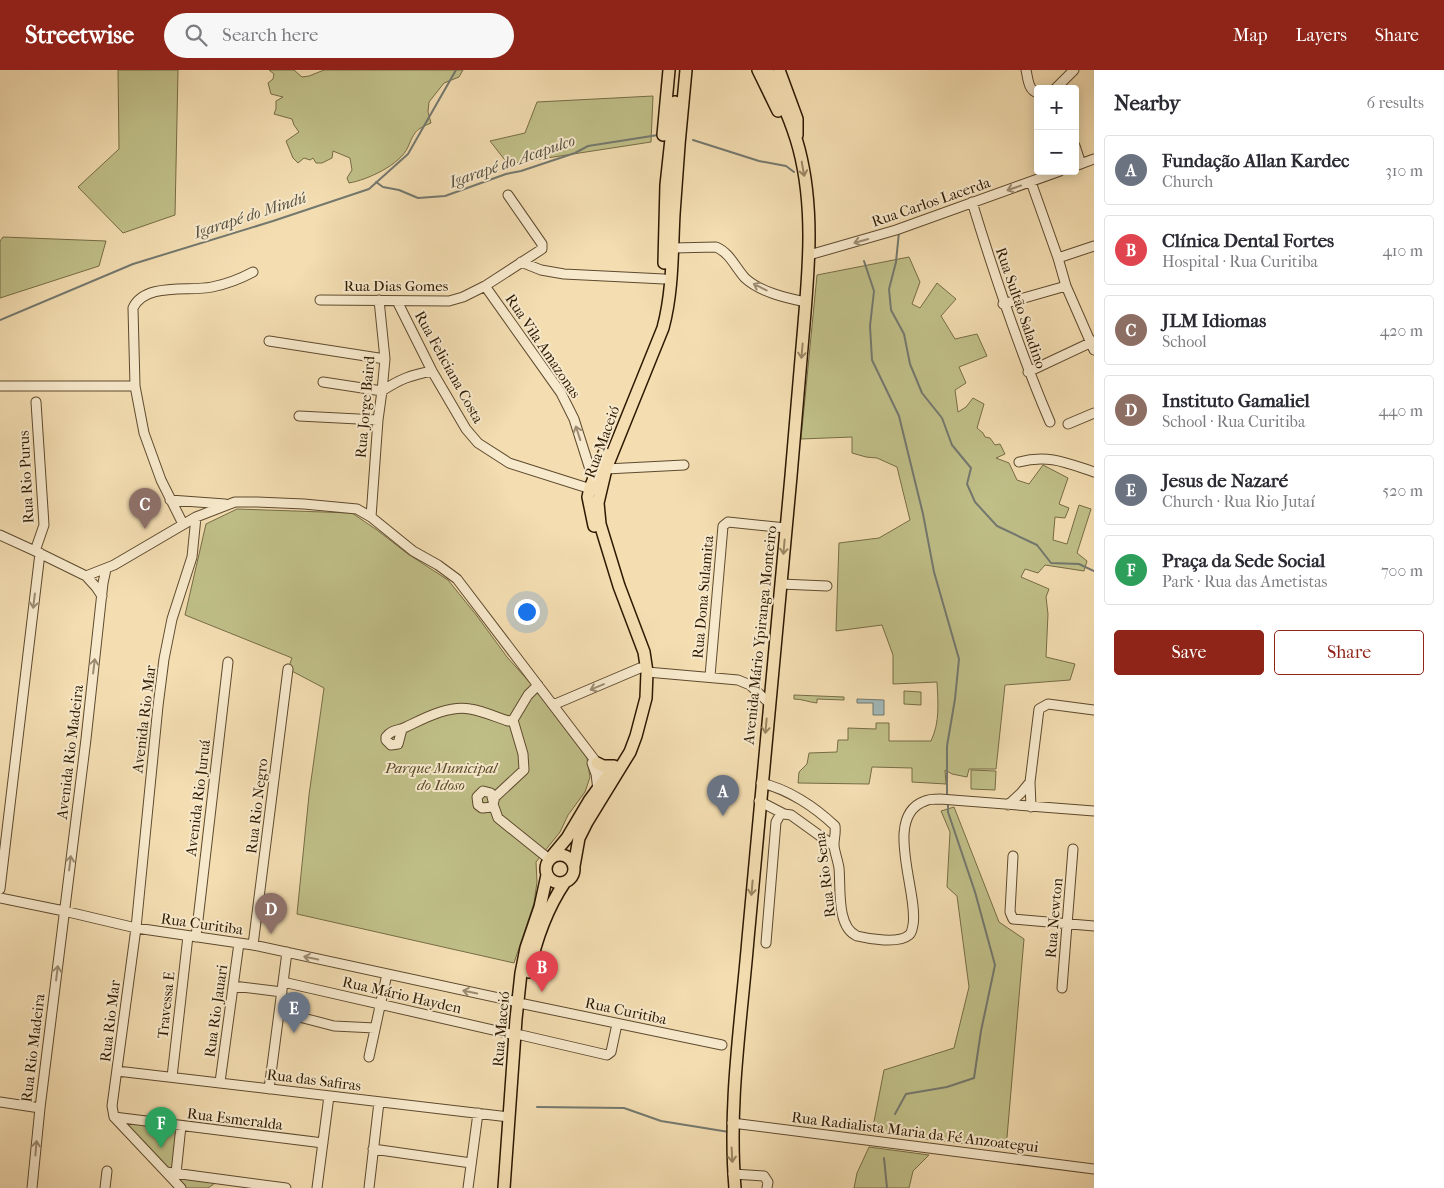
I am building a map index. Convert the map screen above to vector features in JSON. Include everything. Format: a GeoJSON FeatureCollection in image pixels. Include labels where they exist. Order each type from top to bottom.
{"type":"FeatureCollection","features":[{"type":"Feature","properties":{"kind":"main road"},"geometry":{"type":"LineString","coordinates":[[666,185],[662,144],[669,70]]}},
{"type":"Feature","properties":{"kind":"main road","name":"Rua Maceió"},"geometry":{"type":"LineString","coordinates":[[551,857],[630,752],[646,698],[642,645],[619,586],[600,524],[594,487],[655,332],[661,307],[664,279],[666,185],[679,70]]}},
{"type":"Feature","properties":{"kind":"main road","name":"Rua Maceió"},"geometry":{"type":"LineString","coordinates":[[594,487],[606,468],[663,328],[669,301],[678,150],[686,70]]}},
{"type":"Feature","properties":{"kind":"main road"},"geometry":{"type":"LineString","coordinates":[[758,70],[782,120],[797,142]]}},
{"type":"Feature","properties":{"kind":"main road","name":"Avenida Mário Ypiranga Monteiro"},"geometry":{"type":"LineString","coordinates":[[735,1188],[732,1123],[739,1016],[768,702],[781,584],[809,255],[806,190],[797,142],[767,70]]}},
{"type":"Feature","properties":{"kind":"main road"},"geometry":{"type":"LineString","coordinates":[[779,70],[797,118],[797,142]]}},
{"type":"Feature","properties":{"kind":"main road","name":"Rua Maceió"},"geometry":{"type":"LineString","coordinates":[[574,866],[580,838],[603,787],[625,748],[636,714],[644,670]]}},
{"type":"Feature","properties":{"kind":"main road"},"geometry":{"type":"LineString","coordinates":[[593,760],[603,766],[614,766]]}},
{"type":"Feature","properties":{"kind":"main road"},"geometry":{"type":"LineString","coordinates":[[561,854],[566,855],[574,866],[573,874],[565,882],[555,882],[547,876],[545,867],[551,857],[561,854]]}},
{"type":"Feature","properties":{"kind":"main road","name":"Rua Maceió"},"geometry":{"type":"LineString","coordinates":[[504,1188],[508,1116],[521,1003],[529,955],[547,876]]}},
{"type":"Feature","properties":{"kind":"main road","name":"Rua Maceió"},"geometry":{"type":"LineString","coordinates":[[529,955],[553,900],[565,882]]}},
{"type":"Feature","properties":{"kind":"main road","name":"Rua Maceió"},"geometry":{"type":"LineString","coordinates":[[511,1188],[518,1035]]}},
{"type":"Feature","properties":{"kind":"street"},"geometry":{"type":"LineString","coordinates":[[1026,70],[1030,89],[1034,91]]}},
{"type":"Feature","properties":{"kind":"street"},"geometry":{"type":"LineString","coordinates":[[1060,85],[1074,70]]}},
{"type":"Feature","properties":{"kind":"street"},"geometry":{"type":"LineString","coordinates":[[1079,165],[1094,159]]}},
{"type":"Feature","properties":{"kind":"street","name":"Rua Carlos Lacerda"},"geometry":{"type":"LineString","coordinates":[[809,255],[860,241],[1049,175]]}},
{"type":"Feature","properties":{"kind":"street"},"geometry":{"type":"LineString","coordinates":[[1028,372],[1093,344],[1066,286],[1031,182]]}},
{"type":"Feature","properties":{"kind":"street","name":"Rua Dias Gomes"},"geometry":{"type":"LineString","coordinates":[[320,300],[453,300],[485,286],[541,251],[542,244],[508,195]]}},
{"type":"Feature","properties":{"kind":"street","name":"Rua Sultão Saladino"},"geometry":{"type":"LineString","coordinates":[[972,202],[1004,304],[1028,372],[1050,422]]}},
{"type":"Feature","properties":{"kind":"street"},"geometry":{"type":"LineString","coordinates":[[1058,258],[1094,246]]}},
{"type":"Feature","properties":{"kind":"street"},"geometry":{"type":"LineString","coordinates":[[672,248],[716,247],[723,250],[744,277],[753,284],[778,295],[806,302]]}},
{"type":"Feature","properties":{"kind":"street"},"geometry":{"type":"LineString","coordinates":[[521,262],[541,270],[564,274],[664,279]]}},
{"type":"Feature","properties":{"kind":"street"},"geometry":{"type":"LineString","coordinates":[[183,524],[170,500],[144,433],[135,386],[132,316],[136,302],[146,294],[160,290],[211,287],[227,284],[253,272]]}},
{"type":"Feature","properties":{"kind":"street","name":"Rua Vila Amazonas"},"geometry":{"type":"LineString","coordinates":[[485,286],[561,393],[574,419],[594,487]]}},
{"type":"Feature","properties":{"kind":"street"},"geometry":{"type":"LineString","coordinates":[[1004,304],[1066,286]]}},
{"type":"Feature","properties":{"kind":"street","name":"Rua Jorge Baird"},"geometry":{"type":"LineString","coordinates":[[371,517],[378,420],[385,359],[378,300]]}},
{"type":"Feature","properties":{"kind":"street","name":"Rua Feliciana Costa"},"geometry":{"type":"LineString","coordinates":[[396,301],[432,371],[466,429],[478,443],[508,462],[594,487]]}},
{"type":"Feature","properties":{"kind":"street"},"geometry":{"type":"LineString","coordinates":[[269,341],[385,359]]}},
{"type":"Feature","properties":{"kind":"street"},"geometry":{"type":"LineString","coordinates":[[323,382],[382,391],[395,382],[414,374],[432,371]]}},
{"type":"Feature","properties":{"kind":"street"},"geometry":{"type":"LineString","coordinates":[[0,386],[135,386]]}},
{"type":"Feature","properties":{"kind":"street","name":"Rua Rio Purus"},"geometry":{"type":"LineString","coordinates":[[0,889],[37,552],[44,525],[36,402]]}},
{"type":"Feature","properties":{"kind":"street"},"geometry":{"type":"LineString","coordinates":[[1068,424],[1094,413]]}},
{"type":"Feature","properties":{"kind":"street"},"geometry":{"type":"LineString","coordinates":[[299,416],[378,420]]}},
{"type":"Feature","properties":{"kind":"street"},"geometry":{"type":"LineString","coordinates":[[1020,462],[1033,458],[1048,458],[1094,472]]}},
{"type":"Feature","properties":{"kind":"street"},"geometry":{"type":"LineString","coordinates":[[606,468],[684,465]]}},
{"type":"Feature","properties":{"kind":"street"},"geometry":{"type":"LineString","coordinates":[[170,500],[227,504]]}},
{"type":"Feature","properties":{"kind":"street"},"geometry":{"type":"LineString","coordinates":[[86,576],[106,569],[196,517],[235,502],[351,508],[363,512],[413,551],[438,565],[457,579],[604,774],[603,787]]}},
{"type":"Feature","properties":{"kind":"street","name":"Avenida Rio Mar"},"geometry":{"type":"LineString","coordinates":[[136,928],[164,659],[172,619],[192,557],[196,517]]}},
{"type":"Feature","properties":{"kind":"street","name":"Rua Dona Sulamita"},"geometry":{"type":"LineString","coordinates":[[710,676],[724,524],[728,522],[786,528]]}},
{"type":"Feature","properties":{"kind":"street"},"geometry":{"type":"LineString","coordinates":[[0,535],[86,576],[102,596]]}},
{"type":"Feature","properties":{"kind":"street","name":"Avenida Rio Madeira"},"geometry":{"type":"LineString","coordinates":[[64,911],[106,569]]}},
{"type":"Feature","properties":{"kind":"street"},"geometry":{"type":"LineString","coordinates":[[781,584],[827,586]]}},
{"type":"Feature","properties":{"kind":"street","name":"Avenida Rio Juruá"},"geometry":{"type":"LineString","coordinates":[[192,937],[228,662]]}},
{"type":"Feature","properties":{"kind":"street","name":"Rua Rio Negro"},"geometry":{"type":"LineString","coordinates":[[253,945],[288,669]]}},
{"type":"Feature","properties":{"kind":"street"},"geometry":{"type":"LineString","coordinates":[[553,705],[644,670],[738,680],[750,685],[768,702]]}},
{"type":"Feature","properties":{"kind":"street"},"geometry":{"type":"LineString","coordinates":[[538,685],[528,696],[513,720],[523,754],[524,770],[495,797],[493,804],[498,818],[551,857]]}},
{"type":"Feature","properties":{"kind":"street"},"geometry":{"type":"LineString","coordinates":[[1031,807],[1030,782],[1039,709],[1048,704],[1094,710]]}},
{"type":"Feature","properties":{"kind":"street"},"geometry":{"type":"LineString","coordinates":[[402,729],[453,708],[469,708],[513,720]]}},
{"type":"Feature","properties":{"kind":"street"},"geometry":{"type":"LineString","coordinates":[[1008,805],[1030,782]]}},
{"type":"Feature","properties":{"kind":"street","name":"Rua Rio Sena"},"geometry":{"type":"LineString","coordinates":[[761,783],[773,786],[803,801],[835,826],[834,846],[838,855],[841,910],[848,930],[851,934],[861,937],[892,940],[904,938],[911,933],[914,915],[905,858],[904,826],[910,812],[918,804],[926,800],[953,799],[1008,805]]}},
{"type":"Feature","properties":{"kind":"street"},"geometry":{"type":"LineString","coordinates":[[759,801],[798,820],[834,846]]}},
{"type":"Feature","properties":{"kind":"street"},"geometry":{"type":"LineString","coordinates":[[1008,805],[1094,811]]}},
{"type":"Feature","properties":{"kind":"street"},"geometry":{"type":"LineString","coordinates":[[766,943],[776,822],[780,815],[784,814]]}},
{"type":"Feature","properties":{"kind":"street","name":"Rua Newton"},"geometry":{"type":"LineString","coordinates":[[1062,988],[1074,849]]}},
{"type":"Feature","properties":{"kind":"street"},"geometry":{"type":"LineString","coordinates":[[1013,856],[1011,917],[1018,920],[1094,926]]}},
{"type":"Feature","properties":{"kind":"street","name":"Rua Curitiba"},"geometry":{"type":"LineString","coordinates":[[0,898],[136,928],[253,945],[722,1045]]}},
{"type":"Feature","properties":{"kind":"street","name":"Rua Rio Madeira"},"geometry":{"type":"LineString","coordinates":[[32,1188],[64,911]]}},
{"type":"Feature","properties":{"kind":"street","name":"Rua Rio Mar"},"geometry":{"type":"LineString","coordinates":[[114,1117],[112,1106],[136,928]]}},
{"type":"Feature","properties":{"kind":"street","name":"Travessa E"},"geometry":{"type":"LineString","coordinates":[[172,1077],[192,937]]}},
{"type":"Feature","properties":{"kind":"street","name":"Rua Rio Jauari"},"geometry":{"type":"LineString","coordinates":[[220,1082],[239,943]]}},
{"type":"Feature","properties":{"kind":"street"},"geometry":{"type":"LineString","coordinates":[[269,1089],[287,952]]}},
{"type":"Feature","properties":{"kind":"street"},"geometry":{"type":"LineString","coordinates":[[369,1057],[387,974]]}},
{"type":"Feature","properties":{"kind":"street","name":"Rua Mário Hayden"},"geometry":{"type":"LineString","coordinates":[[283,982],[607,1055],[610,1053],[618,1024]]}},
{"type":"Feature","properties":{"kind":"street"},"geometry":{"type":"LineString","coordinates":[[233,986],[282,992]]}},
{"type":"Feature","properties":{"kind":"street"},"geometry":{"type":"LineString","coordinates":[[280,1012],[334,1026],[375,1028]]}},
{"type":"Feature","properties":{"kind":"street","name":"Rua das Safiras"},"geometry":{"type":"LineString","coordinates":[[117,1071],[508,1116]]}},
{"type":"Feature","properties":{"kind":"street"},"geometry":{"type":"LineString","coordinates":[[318,1188],[329,1096]]}},
{"type":"Feature","properties":{"kind":"street"},"geometry":{"type":"LineString","coordinates":[[0,1102],[40,1108]]}},
{"type":"Feature","properties":{"kind":"street"},"geometry":{"type":"LineString","coordinates":[[369,1188],[379,1102]]}},
{"type":"Feature","properties":{"kind":"street"},"geometry":{"type":"LineString","coordinates":[[468,1188],[478,1113]]}},
{"type":"Feature","properties":{"kind":"street"},"geometry":{"type":"LineString","coordinates":[[114,1117],[181,1188]]}},
{"type":"Feature","properties":{"kind":"street","name":"Rua Esmeralda"},"geometry":{"type":"LineString","coordinates":[[114,1117],[323,1143]]}},
{"type":"Feature","properties":{"kind":"street","name":"Rua Radialista Maria da Fé Anzoategui"},"geometry":{"type":"LineString","coordinates":[[732,1123],[1093,1170]]}},
{"type":"Feature","properties":{"kind":"street"},"geometry":{"type":"LineString","coordinates":[[176,1173],[181,1126]]}},
{"type":"Feature","properties":{"kind":"street"},"geometry":{"type":"LineString","coordinates":[[373,1149],[471,1163]]}},
{"type":"Feature","properties":{"kind":"street"},"geometry":{"type":"LineString","coordinates":[[105,1188],[107,1171]]}},
{"type":"Feature","properties":{"kind":"street"},"geometry":{"type":"LineString","coordinates":[[166,1172],[249,1186],[286,1188]]}},
{"type":"Feature","properties":{"kind":"street"},"geometry":{"type":"LineString","coordinates":[[734,1174],[764,1176],[767,1178],[767,1188]]}},
{"type":"Feature","properties":{"kind":"green space"},"geometry":{"type":"Polygon","coordinates":[[[118,70],[178,70],[175,215],[123,233],[78,187],[119,149],[118,70]]]}},
{"type":"Feature","properties":{"kind":"green space"},"geometry":{"type":"Polygon","coordinates":[[[269,70],[294,70],[302,77],[324,70],[463,70],[459,77],[444,83],[429,102],[428,112],[431,123],[416,132],[404,154],[398,160],[391,166],[365,179],[349,183],[347,178],[352,170],[350,158],[333,151],[332,158],[322,163],[316,163],[313,158],[310,160],[304,158],[298,163],[293,158],[286,141],[299,132],[292,119],[274,114],[276,101],[283,97],[271,94],[268,83],[273,79],[274,74],[269,70]]]}},
{"type":"Feature","properties":{"kind":"green space"},"geometry":{"type":"Polygon","coordinates":[[[653,96],[651,142],[508,164],[490,141],[525,133],[537,102],[653,96]]]}},
{"type":"Feature","properties":{"kind":"green space"},"geometry":{"type":"Polygon","coordinates":[[[3,237],[106,241],[99,266],[0,298],[0,241],[3,237]]]}},
{"type":"Feature","properties":{"kind":"green space"},"geometry":{"type":"Polygon","coordinates":[[[909,257],[920,282],[912,304],[920,308],[937,283],[956,299],[941,316],[955,339],[977,334],[987,356],[959,367],[966,383],[955,390],[958,412],[966,407],[973,398],[984,404],[977,428],[985,437],[990,438],[995,445],[1000,444],[1005,454],[996,458],[1009,463],[1017,480],[1029,484],[1043,465],[1068,478],[1059,504],[1069,508],[1065,518],[1055,517],[1053,540],[1067,544],[1079,505],[1091,509],[1077,553],[1087,561],[1084,571],[1045,565],[1038,573],[1025,569],[1021,577],[1049,589],[1046,597],[1048,614],[1046,657],[1075,664],[1070,680],[1005,685],[996,769],[969,769],[967,777],[952,774],[945,770],[946,784],[912,782],[912,768],[872,767],[869,784],[798,783],[799,772],[807,764],[809,753],[837,752],[838,740],[848,740],[848,728],[876,729],[876,723],[889,723],[889,741],[931,741],[936,727],[938,712],[937,682],[893,684],[893,655],[882,625],[836,631],[839,543],[879,538],[910,520],[897,467],[877,458],[852,453],[852,437],[801,439],[817,275],[909,257]]]}},
{"type":"Feature","properties":{"kind":"green space","name":"Parque Municipal do Idoso"},"geometry":{"type":"Polygon","coordinates":[[[237,509],[352,513],[408,554],[448,580],[507,657],[558,714],[587,758],[590,777],[585,792],[568,815],[560,832],[536,862],[537,882],[534,903],[514,963],[297,914],[309,795],[324,688],[288,669],[292,658],[185,615],[206,524],[237,509]]]}},
{"type":"Feature","properties":{"kind":"green space"},"geometry":{"type":"Polygon","coordinates":[[[904,691],[921,692],[921,705],[904,704],[904,691]]]}},
{"type":"Feature","properties":{"kind":"green space"},"geometry":{"type":"Polygon","coordinates":[[[794,695],[844,697],[844,700],[817,699],[817,703],[794,699],[794,695]]]}},
{"type":"Feature","properties":{"kind":"green space"},"geometry":{"type":"Polygon","coordinates":[[[971,770],[996,771],[995,790],[971,789],[971,770]]]}},
{"type":"Feature","properties":{"kind":"green space"},"geometry":{"type":"Polygon","coordinates":[[[954,807],[999,922],[1024,939],[1006,1149],[872,1132],[884,1070],[954,1048],[969,987],[957,896],[947,887],[950,832],[941,811],[954,807]]]}},
{"type":"Feature","properties":{"kind":"green space"},"geometry":{"type":"Polygon","coordinates":[[[120,1120],[178,1127],[173,1170],[166,1169],[120,1120]]]}},
{"type":"Feature","properties":{"kind":"green space"},"geometry":{"type":"Polygon","coordinates":[[[869,1147],[929,1155],[913,1171],[909,1188],[854,1188],[857,1173],[869,1147]]]}},
{"type":"Feature","properties":{"kind":"green space"},"geometry":{"type":"Polygon","coordinates":[[[179,1177],[218,1181],[208,1188],[186,1188],[178,1180],[179,1177]]]}},
{"type":"Feature","properties":{"kind":"water"},"geometry":{"type":"Polygon","coordinates":[[[857,699],[884,700],[884,715],[873,715],[873,703],[857,703],[857,699]]]}},
{"type":"Feature","properties":{"kind":"waterway","name":"Igarapé do Mindú"},"geometry":{"type":"LineString","coordinates":[[0,320],[133,264],[369,189],[408,154],[456,70]]}},
{"type":"Feature","properties":{"kind":"waterway","name":"Igarapé do Acapulco"},"geometry":{"type":"LineString","coordinates":[[376,182],[383,187],[399,190],[418,198],[445,196],[506,174],[575,153],[588,146],[658,135]]}},
{"type":"Feature","properties":{"kind":"waterway","name":"Igarapé do Acapulco"},"geometry":{"type":"LineString","coordinates":[[693,140],[759,161],[786,166],[794,172]]}},
{"type":"Feature","properties":{"kind":"waterway","name":"Igarapé do Acapulco"},"geometry":{"type":"LineString","coordinates":[[899,232],[896,262],[889,289],[891,310],[904,334],[910,364],[922,393],[942,418],[952,445],[971,468],[967,484],[975,502],[997,526],[1037,545],[1051,563],[1079,564],[1094,571]]}},
{"type":"Feature","properties":{"kind":"waterway"},"geometry":{"type":"LineString","coordinates":[[864,261],[874,291],[870,326],[872,360],[899,416],[923,514],[934,572],[959,659],[955,699],[947,746],[947,796]]}},
{"type":"Feature","properties":{"kind":"waterway"},"geometry":{"type":"LineString","coordinates":[[895,1114],[906,1094],[947,1087],[974,1078],[981,1031],[995,965],[975,892],[948,812],[948,803]]}},
{"type":"Feature","properties":{"kind":"waterway"},"geometry":{"type":"LineString","coordinates":[[537,1107],[624,1108],[661,1121],[729,1132]]}},
{"type":"Feature","properties":{"kind":"waterway"},"geometry":{"type":"LineString","coordinates":[[884,1158],[887,1188]]}},
{"type":"Feature","properties":{"kind":"place","name":"JLM Idiomas"},"geometry":{"type":"Point","coordinates":[145,529]}},
{"type":"Feature","properties":{"kind":"place","name":"Fundação Allan Kardec"},"geometry":{"type":"Point","coordinates":[723,816]}},
{"type":"Feature","properties":{"kind":"place","name":"Instituto Gamaliel"},"geometry":{"type":"Point","coordinates":[271,934]}},
{"type":"Feature","properties":{"kind":"place","name":"Clínica Dental Fortes"},"geometry":{"type":"Point","coordinates":[542,992]}},
{"type":"Feature","properties":{"kind":"place","name":"Jesus de Nazaré"},"geometry":{"type":"Point","coordinates":[294,1033]}},
{"type":"Feature","properties":{"kind":"place","name":"Praça da Sede Social"},"geometry":{"type":"Point","coordinates":[161,1148]}}]}
